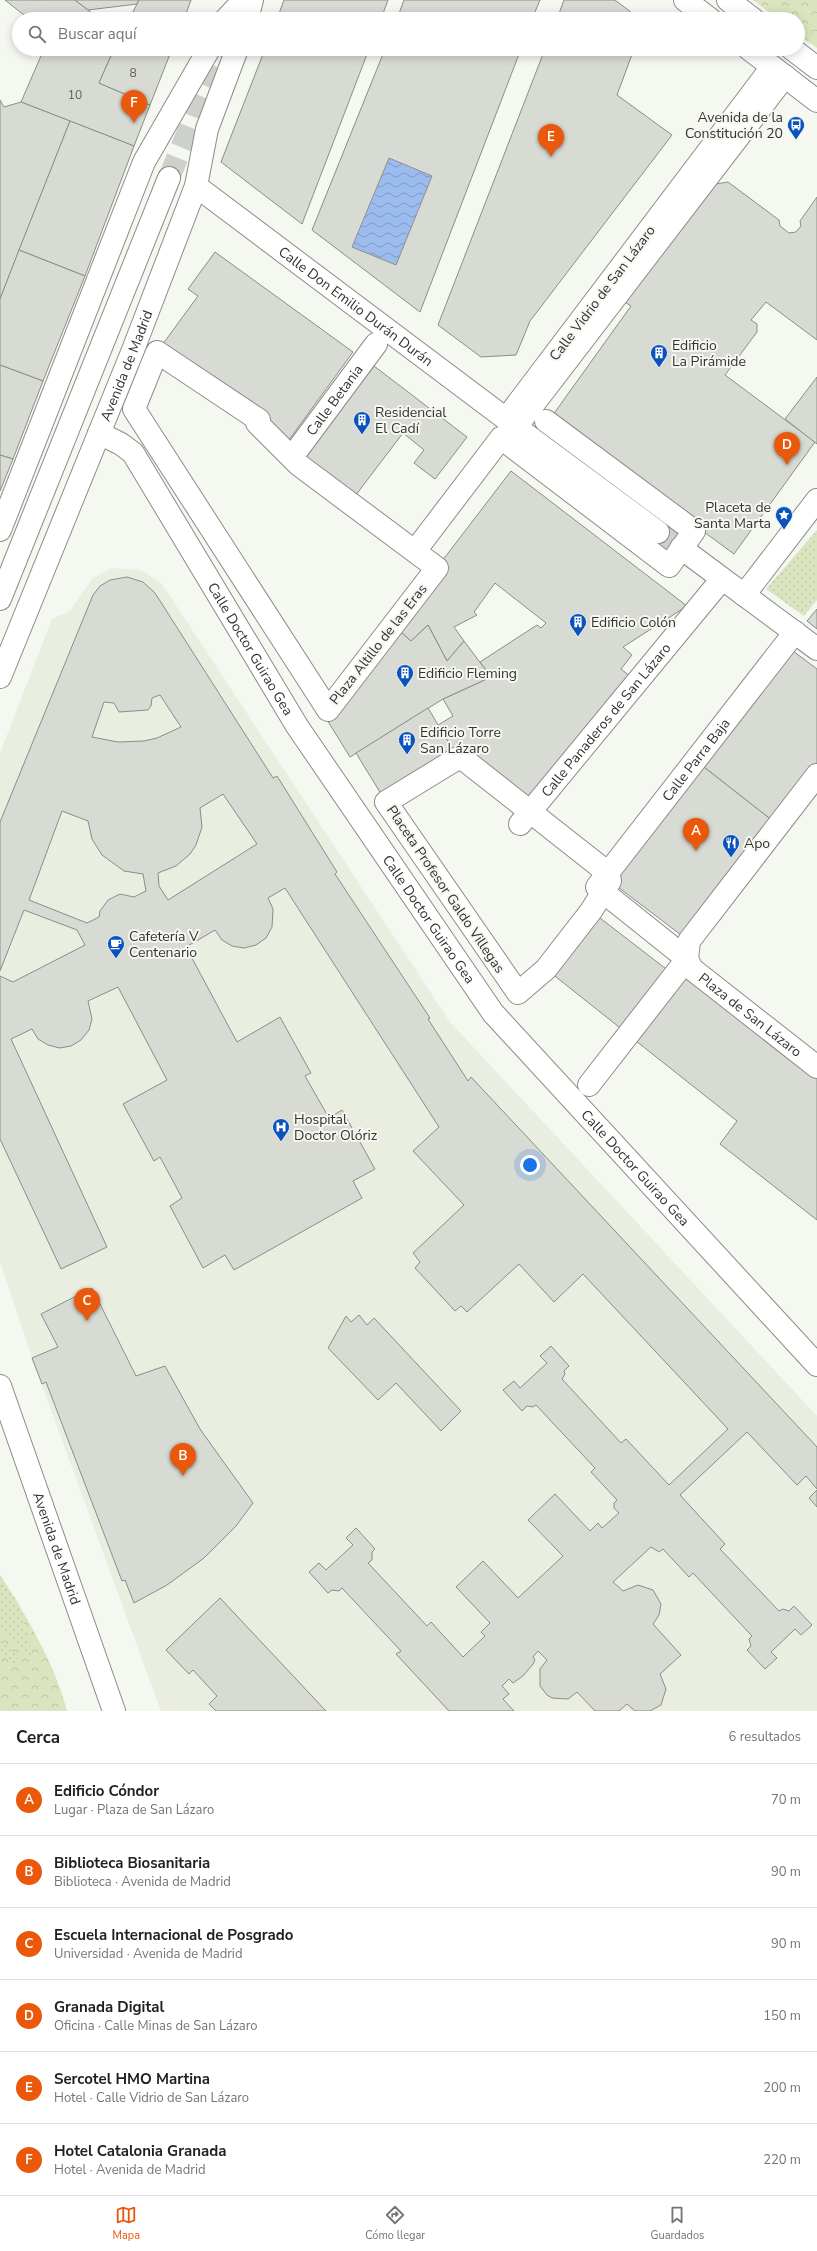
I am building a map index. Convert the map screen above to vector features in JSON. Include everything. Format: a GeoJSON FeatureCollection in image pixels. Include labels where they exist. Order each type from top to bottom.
{"type":"FeatureCollection","features":[{"type":"Feature","properties":{"kind":"street"},"geometry":{"type":"LineString","coordinates":[[233,12],[244,0]]}},
{"type":"Feature","properties":{"kind":"street"},"geometry":{"type":"LineString","coordinates":[[249,12],[252,0]]}},
{"type":"Feature","properties":{"kind":"street"},"geometry":{"type":"LineString","coordinates":[[685,0],[701,12]]}},
{"type":"Feature","properties":{"kind":"street"},"geometry":{"type":"LineString","coordinates":[[728,0],[744,12]]}},
{"type":"Feature","properties":{"kind":"street"},"geometry":{"type":"LineString","coordinates":[[0,530],[144,162],[205,56]]}},
{"type":"Feature","properties":{"kind":"street","name":"Avenida de Madrid"},"geometry":{"type":"LineString","coordinates":[[0,677],[99,433],[196,186],[207,129],[234,56]]}},
{"type":"Feature","properties":{"kind":"street"},"geometry":{"type":"LineString","coordinates":[[758,56],[817,101]]}},
{"type":"Feature","properties":{"kind":"street"},"geometry":{"type":"LineString","coordinates":[[801,56],[817,68]]}},
{"type":"Feature","properties":{"kind":"street","name":"Calle Vidrio de San Lázaro"},"geometry":{"type":"LineString","coordinates":[[415,551],[778,71]]}},
{"type":"Feature","properties":{"kind":"street"},"geometry":{"type":"LineString","coordinates":[[0,599],[169,178]]}},
{"type":"Feature","properties":{"kind":"street","name":"Calle Don Emilio Durán Durán"},"geometry":{"type":"LineString","coordinates":[[196,186],[508,428],[669,566],[694,532],[546,421]]}},
{"type":"Feature","properties":{"kind":"street","name":"Calle Betania"},"geometry":{"type":"LineString","coordinates":[[292,457],[376,344]]}},
{"type":"Feature","properties":{"kind":"street","name":"Plaza Altillo de las Eras"},"geometry":{"type":"LineString","coordinates":[[157,352],[259,420],[257,423],[299,464],[343,499],[415,551],[437,568],[328,710],[134,409],[157,352]]}},
{"type":"Feature","properties":{"kind":"street"},"geometry":{"type":"LineString","coordinates":[[508,428],[658,532]]}},
{"type":"Feature","properties":{"kind":"street","name":"Calle Doctor Guirao Gea"},"geometry":{"type":"LineString","coordinates":[[99,433],[121,444],[133,453],[297,726],[493,1012],[817,1365]]}},
{"type":"Feature","properties":{"kind":"street"},"geometry":{"type":"LineString","coordinates":[[744,595],[817,500]]}},
{"type":"Feature","properties":{"kind":"street"},"geometry":{"type":"LineString","coordinates":[[681,548],[817,649]]}},
{"type":"Feature","properties":{"kind":"street","name":"Calle Panaderos de San Lázaro"},"geometry":{"type":"LineString","coordinates":[[525,817],[722,579]]}},
{"type":"Feature","properties":{"kind":"street","name":"Calle Parra Baja"},"geometry":{"type":"LineString","coordinates":[[603,884],[795,632]]}},
{"type":"Feature","properties":{"kind":"street","name":"Placeta Profesor Galdo Villegas"},"geometry":{"type":"LineString","coordinates":[[458,758],[462,758],[525,817],[603,884],[546,970],[518,993],[386,802],[458,758]]}},
{"type":"Feature","properties":{"kind":"street"},"geometry":{"type":"LineString","coordinates":[[589,1085],[687,959],[689,941],[817,775]]}},
{"type":"Feature","properties":{"kind":"street","name":"Plaza de San Lázaro"},"geometry":{"type":"LineString","coordinates":[[603,884],[687,959],[692,969],[817,1067]]}},
{"type":"Feature","properties":{"kind":"street","name":"Avenida de Madrid"},"geometry":{"type":"LineString","coordinates":[[0,1386],[114,1711]]}},
{"type":"Feature","properties":{"kind":"shaded area","name":"Hospital Doctor Olóriz"},"geometry":{"type":"Polygon","coordinates":[[[111,568],[141,570],[162,584],[450,1022],[817,1416],[817,1711],[161,1711],[32,1358],[0,1262],[0,753],[52,619],[70,611],[92,579],[111,568]]]}},
{"type":"Feature","properties":{"kind":"green space"},"geometry":{"type":"Polygon","coordinates":[[[753,0],[817,0],[817,48],[805,39],[805,12],[769,12],[753,0]]]}},
{"type":"Feature","properties":{"kind":"green space"},"geometry":{"type":"Polygon","coordinates":[[[817,530],[817,600],[804,616],[766,589],[817,530]]]}},
{"type":"Feature","properties":{"kind":"green space"},"geometry":{"type":"Polygon","coordinates":[[[0,1575],[39,1640],[55,1675],[67,1711],[0,1711],[0,1575]]]}},
{"type":"Feature","properties":{"kind":"green space"},"geometry":{"type":"Polygon","coordinates":[[[0,1575],[20,1606],[33,1660],[0,1627],[0,1575]]]}},
{"type":"Feature","properties":{"kind":"green space"},"geometry":{"type":"Polygon","coordinates":[[[0,1640],[15,1654],[25,1669],[0,1656],[0,1640]]]}},
{"type":"Feature","properties":{"kind":"water"},"geometry":{"type":"Polygon","coordinates":[[[389,158],[432,176],[396,265],[352,247],[389,158]]]}},
{"type":"Feature","properties":{"kind":"building"},"geometry":{"type":"Polygon","coordinates":[[[5,0],[75,0],[91,12],[20,12],[5,0]]]}},
{"type":"Feature","properties":{"kind":"building"},"geometry":{"type":"Polygon","coordinates":[[[75,0],[139,0],[137,4],[88,10],[75,0]]]}},
{"type":"Feature","properties":{"kind":"building"},"geometry":{"type":"Polygon","coordinates":[[[139,0],[191,0],[187,12],[133,12],[139,0]]]}},
{"type":"Feature","properties":{"kind":"building"},"geometry":{"type":"Polygon","coordinates":[[[284,0],[388,0],[384,12],[280,12],[284,0]]]}},
{"type":"Feature","properties":{"kind":"building"},"geometry":{"type":"Polygon","coordinates":[[[404,0],[540,0],[535,12],[400,12],[404,0]]]}},
{"type":"Feature","properties":{"kind":"building"},"geometry":{"type":"Polygon","coordinates":[[[564,0],[615,0],[631,12],[560,12],[564,0]]]}},
{"type":"Feature","properties":{"kind":"building"},"geometry":{"type":"Polygon","coordinates":[[[41,56],[111,56],[99,83],[150,105],[134,146],[21,102],[41,56]]]}},
{"type":"Feature","properties":{"kind":"building"},"geometry":{"type":"Polygon","coordinates":[[[111,56],[169,56],[150,105],[99,83],[111,56]]]}},
{"type":"Feature","properties":{"kind":"building"},"geometry":{"type":"Polygon","coordinates":[[[262,56],[366,56],[302,224],[221,162],[262,56]]]}},
{"type":"Feature","properties":{"kind":"building"},"geometry":{"type":"Polygon","coordinates":[[[382,56],[518,56],[420,312],[312,230],[382,56]],[[389,158],[352,247],[396,265],[432,176],[389,158]]]}},
{"type":"Feature","properties":{"kind":"building"},"geometry":{"type":"Polygon","coordinates":[[[542,56],[631,56],[617,95],[672,135],[530,321],[516,355],[481,357],[438,325],[542,56]]]}},
{"type":"Feature","properties":{"kind":"building"},"geometry":{"type":"Polygon","coordinates":[[[0,100],[4,107],[21,102],[70,121],[0,299],[0,100]]]}},
{"type":"Feature","properties":{"kind":"building"},"geometry":{"type":"Polygon","coordinates":[[[70,121],[134,146],[85,276],[19,250],[70,121]]]}},
{"type":"Feature","properties":{"kind":"building","name":"Edificio La Pirámide"},"geometry":{"type":"Polygon","coordinates":[[[728,182],[779,220],[780,226],[789,233],[796,232],[801,226],[800,221],[817,197],[817,340],[766,302],[751,320],[757,324],[757,332],[725,375],[815,442],[734,554],[550,419],[631,306],[623,301],[710,185],[728,182]]]}},
{"type":"Feature","properties":{"kind":"building"},"geometry":{"type":"Polygon","coordinates":[[[19,250],[85,276],[43,381],[0,365],[0,299],[19,250]]]}},
{"type":"Feature","properties":{"kind":"building"},"geometry":{"type":"Polygon","coordinates":[[[215,252],[353,352],[283,448],[157,352],[198,296],[188,289],[215,252]]]}},
{"type":"Feature","properties":{"kind":"building"},"geometry":{"type":"Polygon","coordinates":[[[0,365],[43,381],[13,459],[0,455],[0,365]]]}},
{"type":"Feature","properties":{"kind":"building","name":"Residencial El Cadí"},"geometry":{"type":"Polygon","coordinates":[[[374,366],[467,437],[435,479],[414,463],[424,450],[403,433],[349,504],[299,465],[374,366]]]}},
{"type":"Feature","properties":{"kind":"building"},"geometry":{"type":"Polygon","coordinates":[[[817,377],[817,444],[785,419],[817,377]]]}},
{"type":"Feature","properties":{"kind":"building"},"geometry":{"type":"Polygon","coordinates":[[[0,455],[13,459],[0,491],[0,455]]]}},
{"type":"Feature","properties":{"kind":"building","name":"Edificio Colón"},"geometry":{"type":"Polygon","coordinates":[[[511,471],[687,606],[623,647],[632,655],[621,669],[631,677],[523,804],[454,752],[438,725],[453,716],[443,699],[491,677],[480,662],[537,625],[541,628],[546,623],[495,583],[474,612],[477,615],[454,627],[464,641],[447,661],[428,625],[411,641],[393,625],[511,471]]]}},
{"type":"Feature","properties":{"kind":"building"},"geometry":{"type":"Polygon","coordinates":[[[127,577],[143,582],[155,593],[273,778],[277,776],[337,872],[335,874],[430,1018],[428,1019],[468,1081],[471,1077],[817,1447],[817,1489],[806,1476],[797,1485],[747,1432],[680,1495],[725,1544],[720,1549],[779,1611],[783,1609],[789,1611],[794,1606],[812,1625],[801,1635],[795,1629],[771,1652],[777,1658],[765,1669],[747,1650],[751,1646],[749,1639],[752,1636],[693,1573],[689,1577],[663,1549],[659,1552],[651,1547],[613,1582],[623,1591],[638,1585],[653,1590],[661,1604],[659,1615],[653,1624],[681,1655],[660,1674],[666,1689],[661,1705],[650,1711],[635,1711],[627,1704],[619,1711],[595,1711],[577,1692],[568,1699],[552,1698],[547,1695],[540,1686],[540,1669],[547,1660],[538,1651],[533,1657],[535,1660],[533,1664],[523,1676],[513,1683],[509,1679],[502,1686],[509,1694],[503,1699],[514,1711],[449,1711],[396,1654],[401,1651],[342,1588],[339,1591],[332,1590],[328,1593],[309,1572],[319,1563],[326,1570],[353,1545],[346,1538],[356,1528],[375,1549],[372,1552],[372,1560],[368,1563],[427,1626],[431,1622],[463,1657],[485,1636],[481,1632],[490,1623],[456,1587],[483,1561],[518,1598],[563,1556],[528,1520],[555,1494],[590,1531],[598,1523],[602,1528],[619,1513],[614,1508],[614,1503],[617,1500],[591,1472],[595,1468],[536,1405],[533,1407],[527,1406],[522,1411],[503,1390],[514,1381],[520,1388],[547,1363],[540,1356],[551,1346],[569,1366],[564,1371],[565,1374],[562,1379],[621,1443],[626,1439],[669,1485],[728,1429],[583,1274],[554,1302],[519,1264],[467,1312],[461,1306],[455,1311],[415,1268],[420,1262],[413,1253],[464,1205],[413,1151],[439,1127],[285,888],[268,898],[273,909],[272,927],[266,938],[256,945],[244,948],[232,946],[222,940],[215,930],[186,947],[237,1042],[280,1017],[311,1073],[305,1076],[329,1118],[342,1110],[375,1169],[353,1181],[362,1198],[234,1270],[225,1255],[203,1268],[170,1206],[182,1198],[160,1157],[154,1161],[123,1104],[167,1080],[118,987],[88,1001],[92,1019],[89,1030],[81,1040],[71,1046],[60,1048],[48,1045],[38,1039],[32,1029],[11,1039],[107,1247],[61,1269],[0,1139],[0,976],[13,982],[85,945],[77,930],[24,910],[0,971],[0,822],[93,595],[100,586],[110,580],[127,577]],[[160,695],[152,698],[151,706],[148,710],[119,712],[114,703],[104,702],[92,737],[118,742],[144,741],[157,738],[181,727],[160,695]],[[223,794],[200,808],[202,827],[196,845],[190,854],[176,866],[158,873],[159,886],[168,900],[257,844],[223,794]],[[62,811],[29,900],[87,923],[99,917],[100,911],[108,900],[120,894],[134,897],[146,891],[143,874],[124,871],[102,855],[92,839],[88,821],[62,811]]]}},
{"type":"Feature","properties":{"kind":"building"},"geometry":{"type":"Polygon","coordinates":[[[817,609],[817,629],[807,621],[817,609]]]}},
{"type":"Feature","properties":{"kind":"building","name":"Edificio Fleming"},"geometry":{"type":"Polygon","coordinates":[[[393,625],[411,641],[428,625],[447,661],[464,641],[491,677],[443,699],[350,757],[324,715],[393,625]]]}},
{"type":"Feature","properties":{"kind":"building"},"geometry":{"type":"Polygon","coordinates":[[[789,648],[817,669],[817,775],[778,825],[700,764],[789,648]]]}},
{"type":"Feature","properties":{"kind":"building","name":"Edificio Torre San Lázaro"},"geometry":{"type":"Polygon","coordinates":[[[428,708],[458,758],[386,802],[356,753],[428,708]]]}},
{"type":"Feature","properties":{"kind":"building"},"geometry":{"type":"Polygon","coordinates":[[[700,764],[778,825],[689,941],[610,881],[700,764]]]}},
{"type":"Feature","properties":{"kind":"building"},"geometry":{"type":"Polygon","coordinates":[[[591,911],[670,972],[624,1031],[546,969],[591,911]]]}},
{"type":"Feature","properties":{"kind":"building"},"geometry":{"type":"Polygon","coordinates":[[[692,969],[817,1067],[817,1220],[720,1144],[737,1121],[636,1041],[692,969]]]}},
{"type":"Feature","properties":{"kind":"building"},"geometry":{"type":"Polygon","coordinates":[[[92,1288],[136,1376],[165,1366],[200,1429],[253,1503],[236,1526],[204,1558],[167,1585],[134,1603],[125,1580],[122,1581],[46,1382],[42,1384],[32,1358],[58,1347],[41,1314],[92,1288]]]}},
{"type":"Feature","properties":{"kind":"building"},"geometry":{"type":"Polygon","coordinates":[[[359,1315],[367,1325],[374,1318],[461,1411],[441,1431],[396,1383],[378,1400],[328,1348],[346,1316],[351,1322],[359,1315]]]}},
{"type":"Feature","properties":{"kind":"building"},"geometry":{"type":"Polygon","coordinates":[[[817,1490],[817,1507],[809,1498],[817,1490]]]}},
{"type":"Feature","properties":{"kind":"building"},"geometry":{"type":"Polygon","coordinates":[[[220,1598],[326,1711],[216,1711],[209,1704],[217,1696],[193,1670],[189,1674],[166,1650],[220,1598]]]}},
{"type":"Feature","properties":{"kind":"tunnel"},"geometry":{"type":"LineString","coordinates":[[169,178],[219,56]]}},
{"type":"Feature","properties":{"kind":"tunnel"},"geometry":{"type":"LineString","coordinates":[[658,532],[696,560]]}},
{"type":"Feature","properties":{"kind":"place","name":"Hotel Catalonia Granada"},"geometry":{"type":"Point","coordinates":[134,123]}},
{"type":"Feature","properties":{"kind":"place","name":"Avenida de la Constitución 20"},"geometry":{"type":"Point","coordinates":[796,140]}},
{"type":"Feature","properties":{"kind":"place","name":"Sercotel HMO Martina"},"geometry":{"type":"Point","coordinates":[551,157]}},
{"type":"Feature","properties":{"kind":"place","name":"Edificio La Pirámide"},"geometry":{"type":"Point","coordinates":[659,368]}},
{"type":"Feature","properties":{"kind":"place","name":"Residencial El Cadí"},"geometry":{"type":"Point","coordinates":[362,435]}},
{"type":"Feature","properties":{"kind":"place","name":"Granada Digital"},"geometry":{"type":"Point","coordinates":[787,465]}},
{"type":"Feature","properties":{"kind":"place","name":"Placeta de Santa Marta"},"geometry":{"type":"Point","coordinates":[784,530]}},
{"type":"Feature","properties":{"kind":"place","name":"Edificio Colón"},"geometry":{"type":"Point","coordinates":[578,637]}},
{"type":"Feature","properties":{"kind":"place","name":"Edificio Fleming"},"geometry":{"type":"Point","coordinates":[405,688]}},
{"type":"Feature","properties":{"kind":"place","name":"Edificio Torre San Lázaro"},"geometry":{"type":"Point","coordinates":[407,755]}},
{"type":"Feature","properties":{"kind":"place","name":"Edificio Cóndor"},"geometry":{"type":"Point","coordinates":[696,851]}},
{"type":"Feature","properties":{"kind":"place","name":"Apo"},"geometry":{"type":"Point","coordinates":[731,858]}},
{"type":"Feature","properties":{"kind":"place","name":"Cafetería V Centenario"},"geometry":{"type":"Point","coordinates":[116,959]}},
{"type":"Feature","properties":{"kind":"place","name":"Hospital Doctor Olóriz"},"geometry":{"type":"Point","coordinates":[281,1142]}},
{"type":"Feature","properties":{"kind":"place","name":"Escuela Internacional de Posgrado"},"geometry":{"type":"Point","coordinates":[87,1321]}},
{"type":"Feature","properties":{"kind":"place","name":"Biblioteca Biosanitaria"},"geometry":{"type":"Point","coordinates":[183,1476]}}]}
